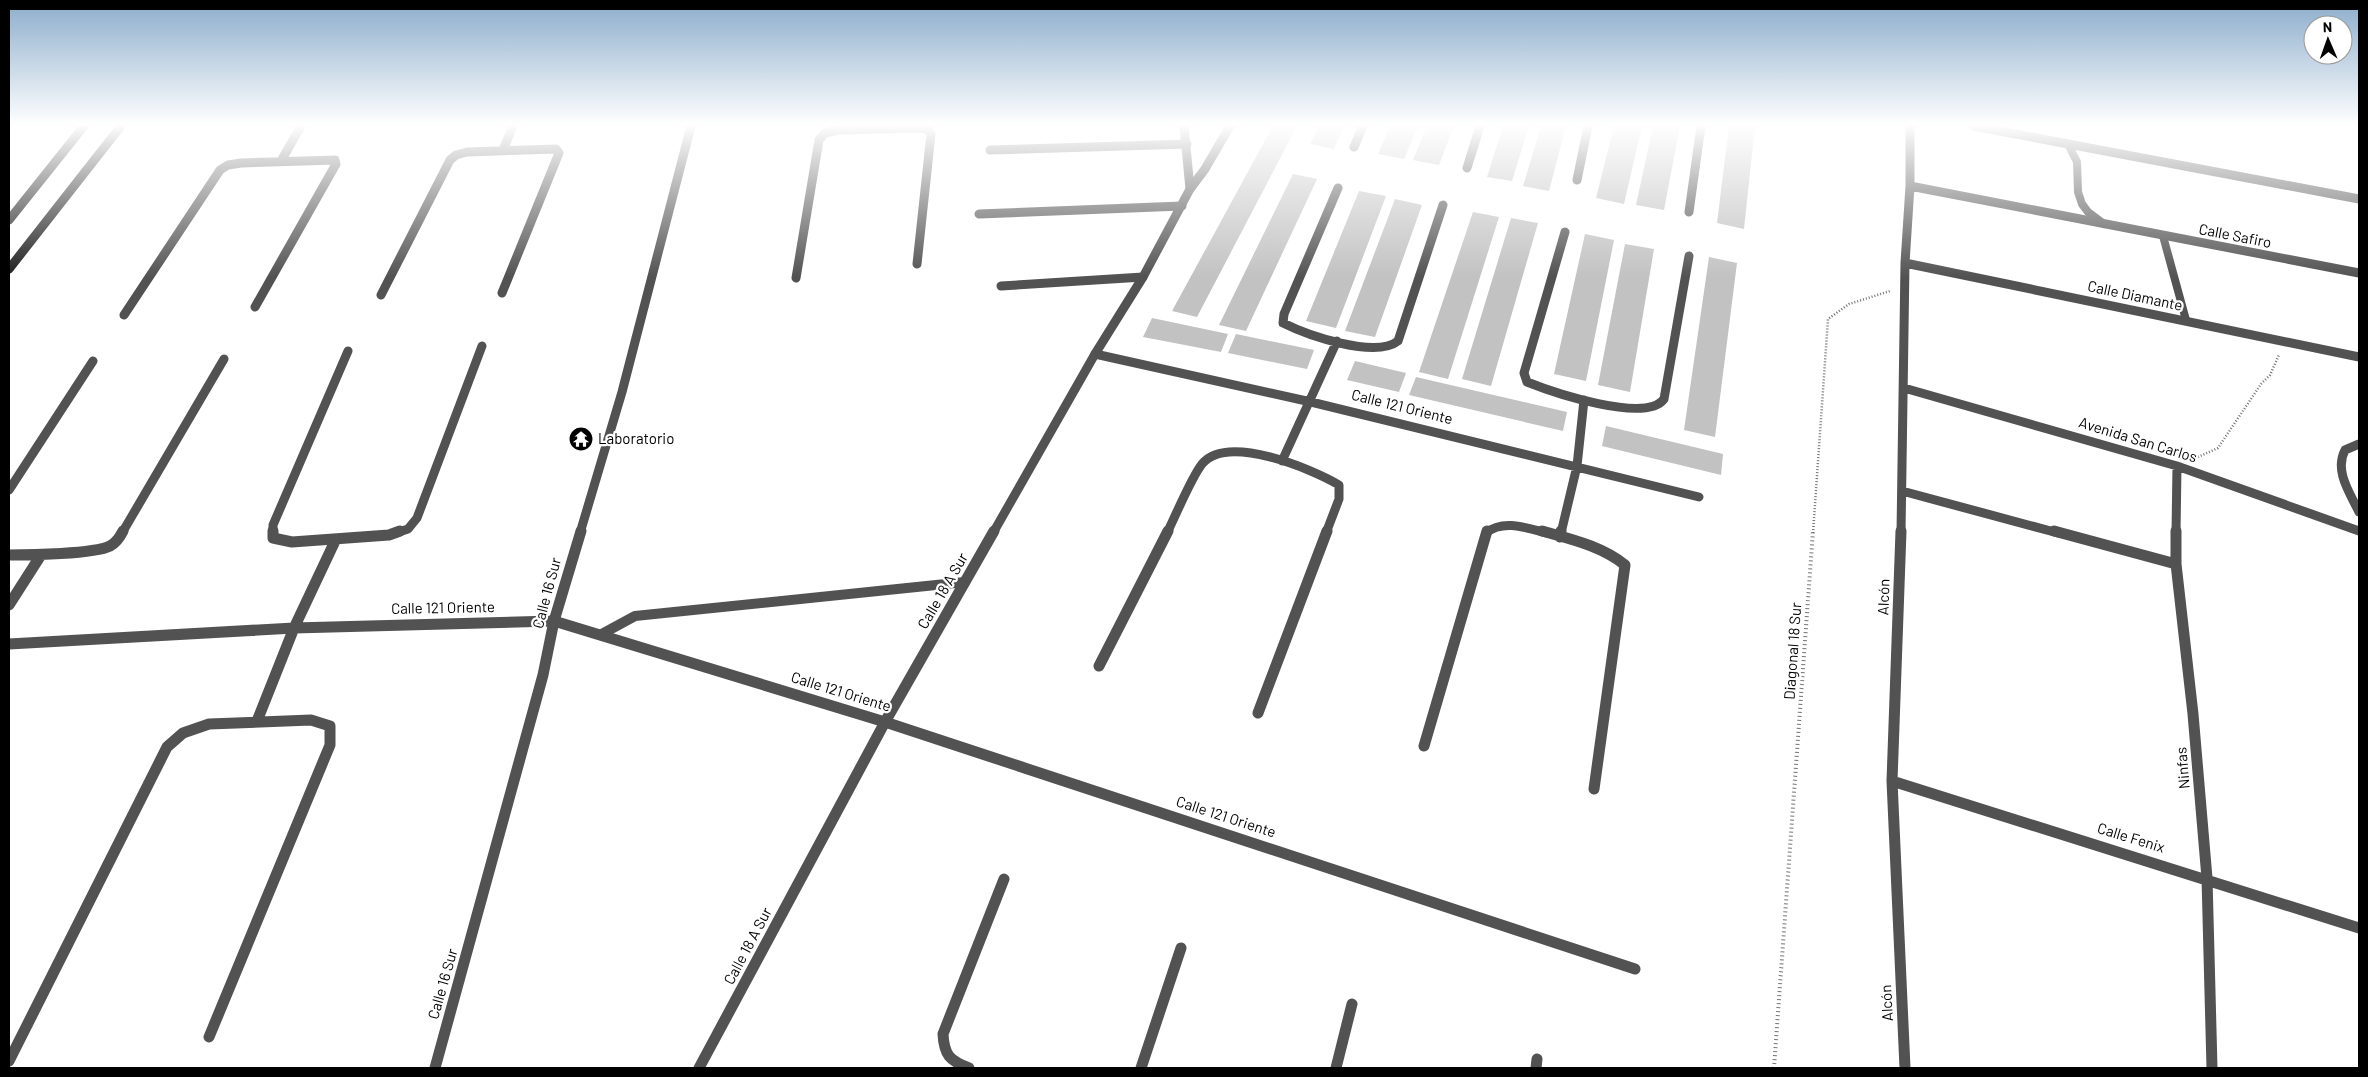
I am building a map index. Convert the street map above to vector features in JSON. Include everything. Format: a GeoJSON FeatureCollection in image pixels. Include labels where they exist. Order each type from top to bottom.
{"type":"FeatureCollection","features":[{"type":"Feature","properties":{"kind":"main road"},"geometry":{"type":"LineString","coordinates":[[9,220],[44,176]]}},
{"type":"Feature","properties":{"kind":"main road"},"geometry":{"type":"LineString","coordinates":[[9,269],[81,176]]}},
{"type":"Feature","properties":{"kind":"street"},"geometry":{"type":"LineString","coordinates":[[124,314],[216,176]]}},
{"type":"Feature","properties":{"kind":"street"},"geometry":{"type":"LineString","coordinates":[[254,307],[329,176]]}},
{"type":"Feature","properties":{"kind":"street"},"geometry":{"type":"LineString","coordinates":[[381,295],[442,176]]}},
{"type":"Feature","properties":{"kind":"street"},"geometry":{"type":"LineString","coordinates":[[502,293],[550,176]]}},
{"type":"Feature","properties":{"kind":"street","name":"Calle 16 Sur"},"geometry":{"type":"LineString","coordinates":[[435,1068],[543,675],[554,621],[622,392],[678,176]]}},
{"type":"Feature","properties":{"kind":"street"},"geometry":{"type":"LineString","coordinates":[[796,278],[814,176]]}},
{"type":"Feature","properties":{"kind":"street"},"geometry":{"type":"LineString","coordinates":[[917,264],[926,176]]}},
{"type":"Feature","properties":{"kind":"street","name":"Calle 18 A Sur"},"geometry":{"type":"LineString","coordinates":[[699,1068],[885,722],[1095,354],[1143,277],[1190,189],[1189,176]]}},
{"type":"Feature","properties":{"kind":"street"},"geometry":{"type":"LineString","coordinates":[[1190,189],[1200,176]]}},
{"type":"Feature","properties":{"kind":"street"},"geometry":{"type":"LineString","coordinates":[[1689,212],[1694,176]]}},
{"type":"Feature","properties":{"kind":"street","name":"Alcón"},"geometry":{"type":"LineString","coordinates":[[1905,1068],[1892,781],[1902,491],[1905,263],[1910,176]]}},
{"type":"Feature","properties":{"kind":"street"},"geometry":{"type":"LineString","coordinates":[[2239,176],[2359,199]]}},
{"type":"Feature","properties":{"kind":"street","name":"Calle Safiro"},"geometry":{"type":"LineString","coordinates":[[1910,186],[2359,274]]}},
{"type":"Feature","properties":{"kind":"street"},"geometry":{"type":"LineString","coordinates":[[1338,188],[1284,314],[1283,323],[1294,330],[1374,348],[1390,347],[1398,341],[1443,205]]}},
{"type":"Feature","properties":{"kind":"street"},"geometry":{"type":"LineString","coordinates":[[979,214],[1182,206]]}},
{"type":"Feature","properties":{"kind":"street"},"geometry":{"type":"LineString","coordinates":[[1565,232],[1524,373],[1527,382],[1533,385],[1584,400],[1640,408],[1657,406],[1664,399],[1689,256]]}},
{"type":"Feature","properties":{"kind":"street","name":"Calle Diamante"},"geometry":{"type":"LineString","coordinates":[[1905,263],[2359,357]]}},
{"type":"Feature","properties":{"kind":"street"},"geometry":{"type":"LineString","coordinates":[[1001,286],[1143,277]]}},
{"type":"Feature","properties":{"kind":"street"},"geometry":{"type":"LineString","coordinates":[[1282,461],[1311,402],[1337,341]]}},
{"type":"Feature","properties":{"kind":"street"},"geometry":{"type":"LineString","coordinates":[[348,350],[273,525],[272,538],[292,542],[389,535],[408,529],[417,518],[482,346]]}},
{"type":"Feature","properties":{"kind":"street","name":"Calle 121 Oriente"},"geometry":{"type":"LineString","coordinates":[[1095,354],[1311,402],[1699,497]]}},
{"type":"Feature","properties":{"kind":"street"},"geometry":{"type":"LineString","coordinates":[[9,556],[41,555],[110,546],[119,538],[224,358]]}},
{"type":"Feature","properties":{"kind":"street"},"geometry":{"type":"LineString","coordinates":[[9,490],[93,361]]}},
{"type":"Feature","properties":{"kind":"street","name":"Avenida San Carlos"},"geometry":{"type":"LineString","coordinates":[[1904,388],[2177,466],[2359,531]]}},
{"type":"Feature","properties":{"kind":"street"},"geometry":{"type":"LineString","coordinates":[[1560,537],[1577,466],[1584,400]]}},
{"type":"Feature","properties":{"kind":"street"},"geometry":{"type":"LineString","coordinates":[[2359,444],[2346,449],[2341,460],[2342,476],[2359,512]]}},
{"type":"Feature","properties":{"kind":"street"},"geometry":{"type":"LineString","coordinates":[[1099,666],[1202,464],[1216,454],[1237,451],[1282,461],[1326,476],[1339,485],[1339,499],[1258,713]]}},
{"type":"Feature","properties":{"kind":"street","name":"Ninfas"},"geometry":{"type":"LineString","coordinates":[[2177,466],[2176,564],[2193,714],[2207,878],[2212,1068]]}},
{"type":"Feature","properties":{"kind":"street"},"geometry":{"type":"LineString","coordinates":[[1902,491],[2176,564]]}},
{"type":"Feature","properties":{"kind":"street"},"geometry":{"type":"LineString","coordinates":[[1424,746],[1486,532],[1493,528],[1507,525],[1560,537],[1610,554],[1625,565],[1594,788]]}},
{"type":"Feature","properties":{"kind":"street"},"geometry":{"type":"LineString","coordinates":[[257,721],[294,628],[336,539]]}},
{"type":"Feature","properties":{"kind":"street"},"geometry":{"type":"LineString","coordinates":[[9,604],[41,555]]}},
{"type":"Feature","properties":{"kind":"street","name":"Calle 121 Oriente"},"geometry":{"type":"LineString","coordinates":[[9,644],[294,628],[554,621],[885,722],[1635,969]]}},
{"type":"Feature","properties":{"kind":"street"},"geometry":{"type":"LineString","coordinates":[[9,1061],[167,747],[183,732],[209,724],[311,720],[330,726],[330,745],[209,1037]]}},
{"type":"Feature","properties":{"kind":"street","name":"Calle Fenix"},"geometry":{"type":"LineString","coordinates":[[1892,781],[2207,878],[2359,928]]}},
{"type":"Feature","properties":{"kind":"street"},"geometry":{"type":"LineString","coordinates":[[969,1068],[950,1061],[943,1052],[943,1034],[1004,879]]}},
{"type":"Feature","properties":{"kind":"street"},"geometry":{"type":"LineString","coordinates":[[1141,1068],[1181,948]]}},
{"type":"Feature","properties":{"kind":"street"},"geometry":{"type":"LineString","coordinates":[[1336,1068],[1352,1004]]}},
{"type":"Feature","properties":{"kind":"lane"},"geometry":{"type":"LineString","coordinates":[[2077,176],[2078,192],[2082,204],[2088,212],[2105,224]]}},
{"type":"Feature","properties":{"kind":"lane"},"geometry":{"type":"LineString","coordinates":[[2163,236],[2186,320]]}},
{"type":"Feature","properties":{"kind":"lane"},"geometry":{"type":"LineString","coordinates":[[600,635],[635,616],[965,582]]}},
{"type":"Feature","properties":{"kind":"path","name":"Diagonal 18 Sur"},"geometry":{"type":"LineString","coordinates":[[1774,1068],[1828,320],[1849,304],[1905,287]]}},
{"type":"Feature","properties":{"kind":"path"},"geometry":{"type":"LineString","coordinates":[[2177,466],[2218,448],[2261,384],[2270,375],[2286,341]]}},
{"type":"Feature","properties":{"kind":"building"},"geometry":{"type":"Polygon","coordinates":[[[1246,176],[1271,176],[1197,317],[1172,311],[1246,176]]]}},
{"type":"Feature","properties":{"kind":"building"},"geometry":{"type":"Polygon","coordinates":[[[1292,176],[1317,179],[1246,331],[1219,325],[1292,176]]]}},
{"type":"Feature","properties":{"kind":"building"},"geometry":{"type":"Polygon","coordinates":[[[1487,176],[1513,176],[1512,181],[1487,176]]]}},
{"type":"Feature","properties":{"kind":"building"},"geometry":{"type":"Polygon","coordinates":[[[1526,176],[1553,176],[1549,191],[1523,186],[1526,176]]]}},
{"type":"Feature","properties":{"kind":"building"},"geometry":{"type":"Polygon","coordinates":[[[1601,176],[1630,176],[1624,204],[1596,198],[1601,176]]]}},
{"type":"Feature","properties":{"kind":"building"},"geometry":{"type":"Polygon","coordinates":[[[1642,176],[1670,176],[1664,210],[1636,205],[1642,176]]]}},
{"type":"Feature","properties":{"kind":"building"},"geometry":{"type":"Polygon","coordinates":[[[1723,176],[1750,176],[1744,229],[1717,223],[1723,176]]]}},
{"type":"Feature","properties":{"kind":"building"},"geometry":{"type":"Polygon","coordinates":[[[1359,191],[1386,196],[1336,328],[1306,321],[1359,191]]]}},
{"type":"Feature","properties":{"kind":"building"},"geometry":{"type":"Polygon","coordinates":[[[1395,199],[1422,205],[1375,337],[1345,331],[1395,199]]]}},
{"type":"Feature","properties":{"kind":"building"},"geometry":{"type":"Polygon","coordinates":[[[1473,212],[1499,217],[1448,379],[1419,372],[1473,212]]]}},
{"type":"Feature","properties":{"kind":"building"},"geometry":{"type":"Polygon","coordinates":[[[1511,218],[1538,223],[1491,386],[1462,379],[1511,218]]]}},
{"type":"Feature","properties":{"kind":"building"},"geometry":{"type":"Polygon","coordinates":[[[1585,234],[1614,240],[1586,381],[1554,374],[1585,234]]]}},
{"type":"Feature","properties":{"kind":"building"},"geometry":{"type":"Polygon","coordinates":[[[1625,244],[1654,249],[1630,392],[1598,385],[1625,244]]]}},
{"type":"Feature","properties":{"kind":"building"},"geometry":{"type":"Polygon","coordinates":[[[1709,257],[1737,263],[1715,437],[1684,430],[1709,257]]]}},
{"type":"Feature","properties":{"kind":"building"},"geometry":{"type":"Polygon","coordinates":[[[1152,318],[1228,334],[1221,352],[1143,337],[1152,318]]]}},
{"type":"Feature","properties":{"kind":"building"},"geometry":{"type":"Polygon","coordinates":[[[1236,334],[1314,350],[1307,369],[1228,353],[1236,334]]]}},
{"type":"Feature","properties":{"kind":"building"},"geometry":{"type":"Polygon","coordinates":[[[1355,361],[1406,373],[1399,392],[1347,380],[1355,361]]]}},
{"type":"Feature","properties":{"kind":"building"},"geometry":{"type":"Polygon","coordinates":[[[1416,377],[1567,412],[1563,431],[1409,395],[1416,377]]]}},
{"type":"Feature","properties":{"kind":"building"},"geometry":{"type":"Polygon","coordinates":[[[1606,426],[1723,454],[1721,475],[1602,446],[1606,426]]]}},
{"type":"Feature","properties":{"kind":"place","name":"Laboratorio"},"geometry":{"type":"Point","coordinates":[581,439]}}]}
